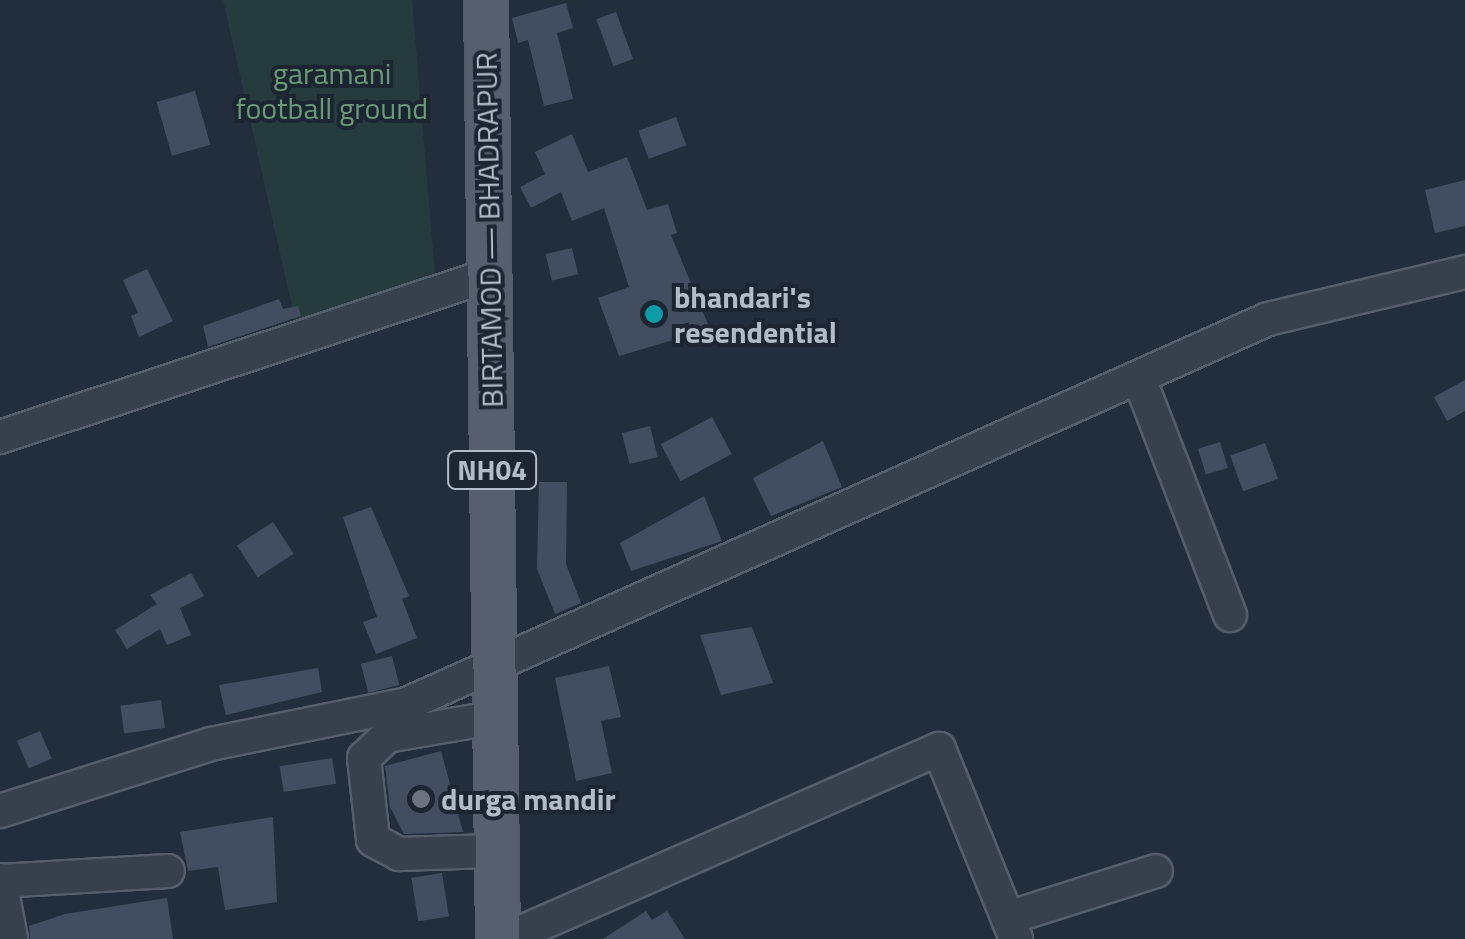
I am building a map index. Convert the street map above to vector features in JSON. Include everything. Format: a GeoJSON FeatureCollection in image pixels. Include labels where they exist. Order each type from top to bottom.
{"type":"FeatureCollection","features":[{"type":"Feature","properties":{"kind":"main road","name":"BIRTAMOD — BHADRAPUR"},"geometry":{"type":"LineString","coordinates":[[486,0],[495,670],[492,851],[498,939]]}},
{"type":"Feature","properties":{"kind":"street"},"geometry":{"type":"LineString","coordinates":[[0,811],[211,744],[407,704],[495,670],[594,618],[1268,319],[1465,272]]}},
{"type":"Feature","properties":{"kind":"street"},"geometry":{"type":"LineString","coordinates":[[0,437],[490,276]]}},
{"type":"Feature","properties":{"kind":"street"},"geometry":{"type":"LineString","coordinates":[[1139,378],[1230,615]]}},
{"type":"Feature","properties":{"kind":"street"},"geometry":{"type":"LineString","coordinates":[[492,718],[387,736],[364,758],[373,840],[400,854],[492,851]]}},
{"type":"Feature","properties":{"kind":"street"},"geometry":{"type":"LineString","coordinates":[[506,939],[939,749],[1012,928],[1156,871]]}},
{"type":"Feature","properties":{"kind":"street"},"geometry":{"type":"LineString","coordinates":[[11,939],[0,881],[168,870]]}},
{"type":"Feature","properties":{"kind":"green space","name":"garamani football ground"},"geometry":{"type":"Polygon","coordinates":[[[223,0],[412,0],[436,286],[297,329],[223,0]]]}},
{"type":"Feature","properties":{"kind":"building"},"geometry":{"type":"Polygon","coordinates":[[[566,3],[573,28],[557,33],[573,99],[544,106],[528,40],[518,43],[512,18],[566,3]]]}},
{"type":"Feature","properties":{"kind":"building"},"geometry":{"type":"Polygon","coordinates":[[[616,12],[633,59],[613,66],[596,19],[616,12]]]}},
{"type":"Feature","properties":{"kind":"building"},"geometry":{"type":"Polygon","coordinates":[[[195,91],[210,145],[172,156],[157,102],[195,91]]]}},
{"type":"Feature","properties":{"kind":"building"},"geometry":{"type":"Polygon","coordinates":[[[676,117],[686,145],[649,159],[638,131],[676,117]]]}},
{"type":"Feature","properties":{"kind":"building"},"geometry":{"type":"Polygon","coordinates":[[[572,134],[588,172],[627,157],[647,210],[668,204],[677,233],[671,235],[710,329],[619,356],[598,298],[629,287],[604,208],[572,221],[561,192],[531,208],[520,187],[545,174],[535,152],[572,134]]]}},
{"type":"Feature","properties":{"kind":"building"},"geometry":{"type":"Polygon","coordinates":[[[1465,180],[1465,226],[1435,233],[1425,190],[1465,180]]]}},
{"type":"Feature","properties":{"kind":"building"},"geometry":{"type":"Polygon","coordinates":[[[572,248],[578,274],[552,280],[546,254],[572,248]]]}},
{"type":"Feature","properties":{"kind":"building"},"geometry":{"type":"Polygon","coordinates":[[[147,269],[173,321],[139,337],[131,316],[138,313],[123,280],[147,269]]]}},
{"type":"Feature","properties":{"kind":"building"},"geometry":{"type":"Polygon","coordinates":[[[279,299],[283,309],[298,306],[301,316],[208,347],[203,326],[279,299]]]}},
{"type":"Feature","properties":{"kind":"building"},"geometry":{"type":"Polygon","coordinates":[[[1465,380],[1465,411],[1447,421],[1434,397],[1465,380]]]}},
{"type":"Feature","properties":{"kind":"building"},"geometry":{"type":"Polygon","coordinates":[[[712,417],[732,454],[681,481],[661,444],[712,417]]]}},
{"type":"Feature","properties":{"kind":"building"},"geometry":{"type":"Polygon","coordinates":[[[650,426],[658,457],[630,464],[622,433],[650,426]]]}},
{"type":"Feature","properties":{"kind":"building"},"geometry":{"type":"Polygon","coordinates":[[[823,441],[842,487],[771,516],[753,478],[823,441]]]}},
{"type":"Feature","properties":{"kind":"building"},"geometry":{"type":"Polygon","coordinates":[[[1220,442],[1228,468],[1206,475],[1198,449],[1220,442]]]}},
{"type":"Feature","properties":{"kind":"building"},"geometry":{"type":"Polygon","coordinates":[[[1265,443],[1278,479],[1243,491],[1230,456],[1265,443]]]}},
{"type":"Feature","properties":{"kind":"building"},"geometry":{"type":"Polygon","coordinates":[[[539,482],[567,482],[566,564],[581,603],[555,614],[537,569],[539,482]]]}},
{"type":"Feature","properties":{"kind":"building"},"geometry":{"type":"Polygon","coordinates":[[[704,496],[722,541],[631,571],[620,543],[704,496]]]}},
{"type":"Feature","properties":{"kind":"building"},"geometry":{"type":"Polygon","coordinates":[[[371,507],[409,596],[402,599],[417,638],[376,654],[363,622],[377,617],[343,517],[371,507]]]}},
{"type":"Feature","properties":{"kind":"building"},"geometry":{"type":"Polygon","coordinates":[[[273,522],[294,554],[258,577],[237,545],[273,522]]]}},
{"type":"Feature","properties":{"kind":"building"},"geometry":{"type":"Polygon","coordinates":[[[191,573],[204,596],[180,608],[191,635],[167,645],[160,629],[127,649],[115,630],[157,604],[150,595],[191,573]]]}},
{"type":"Feature","properties":{"kind":"building"},"geometry":{"type":"Polygon","coordinates":[[[752,627],[773,683],[721,695],[700,635],[752,627]]]}},
{"type":"Feature","properties":{"kind":"building"},"geometry":{"type":"Polygon","coordinates":[[[392,656],[399,685],[368,693],[361,664],[392,656]]]}},
{"type":"Feature","properties":{"kind":"building"},"geometry":{"type":"Polygon","coordinates":[[[609,666],[621,717],[601,721],[612,773],[576,781],[555,678],[609,666]]]}},
{"type":"Feature","properties":{"kind":"building"},"geometry":{"type":"Polygon","coordinates":[[[318,668],[322,692],[226,715],[219,685],[318,668]]]}},
{"type":"Feature","properties":{"kind":"building"},"geometry":{"type":"Polygon","coordinates":[[[161,700],[165,728],[124,733],[120,706],[161,700]]]}},
{"type":"Feature","properties":{"kind":"building"},"geometry":{"type":"Polygon","coordinates":[[[40,731],[52,759],[29,768],[17,741],[40,731]]]}},
{"type":"Feature","properties":{"kind":"building","name":"durga mandir"},"geometry":{"type":"Polygon","coordinates":[[[441,751],[463,832],[404,834],[390,807],[385,766],[441,751]]]}},
{"type":"Feature","properties":{"kind":"building"},"geometry":{"type":"Polygon","coordinates":[[[332,758],[336,784],[284,792],[280,766],[332,758]]]}},
{"type":"Feature","properties":{"kind":"building"},"geometry":{"type":"Polygon","coordinates":[[[273,817],[277,902],[225,910],[218,867],[188,871],[180,832],[273,817]]]}},
{"type":"Feature","properties":{"kind":"building"},"geometry":{"type":"Polygon","coordinates":[[[442,873],[449,916],[418,921],[411,878],[442,873]]]}},
{"type":"Feature","properties":{"kind":"building"},"geometry":{"type":"Polygon","coordinates":[[[167,898],[173,939],[30,939],[29,926],[65,914],[167,898]]]}},
{"type":"Feature","properties":{"kind":"building"},"geometry":{"type":"Polygon","coordinates":[[[646,911],[652,920],[667,911],[685,939],[603,939],[646,911]]]}},
{"type":"Feature","properties":{"kind":"place","name":"bhandari's resendential"},"geometry":{"type":"Point","coordinates":[654,314]}},
{"type":"Feature","properties":{"kind":"place","name":"durga mandir"},"geometry":{"type":"Point","coordinates":[421,799]}}]}
